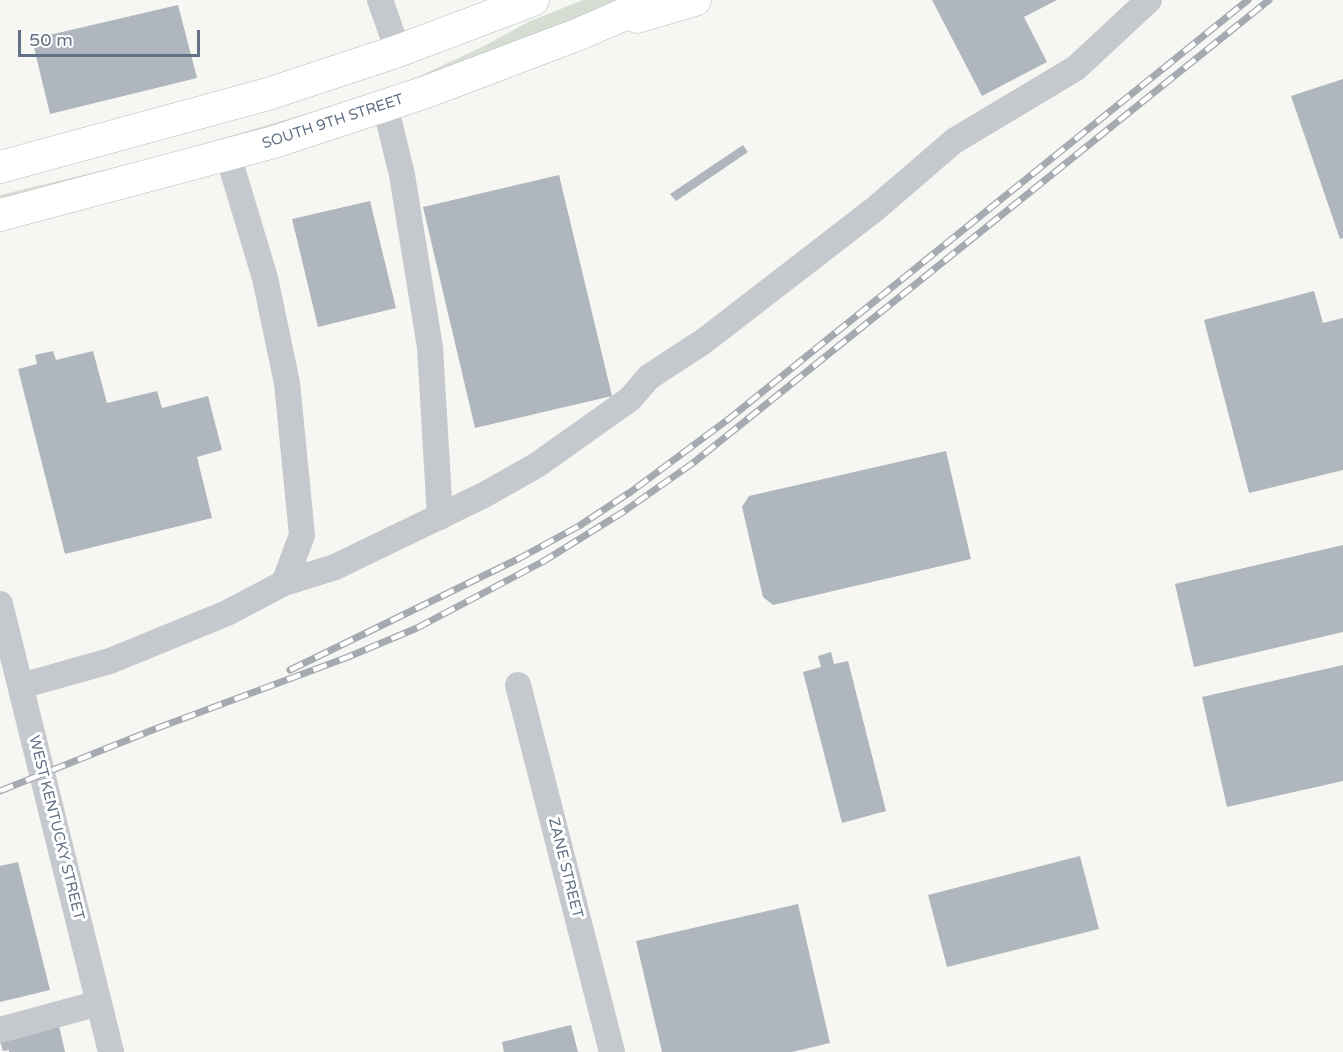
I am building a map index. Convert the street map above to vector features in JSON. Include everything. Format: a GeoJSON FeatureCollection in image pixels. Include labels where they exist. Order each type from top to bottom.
{"type":"FeatureCollection","features":[{"type":"Feature","properties":{"kind":"main road"},"geometry":{"type":"LineString","coordinates":[[0,167],[268,94],[398,51],[532,0]]}},
{"type":"Feature","properties":{"kind":"main road","name":"SOUTH 9TH STREET"},"geometry":{"type":"LineString","coordinates":[[0,215],[274,142],[386,105],[579,34],[657,0]]}},
{"type":"Feature","properties":{"kind":"main road"},"geometry":{"type":"LineString","coordinates":[[579,34],[695,0]]}},
{"type":"Feature","properties":{"kind":"street"},"geometry":{"type":"LineString","coordinates":[[380,0],[398,51]]}},
{"type":"Feature","properties":{"kind":"street"},"geometry":{"type":"LineString","coordinates":[[21,686],[110,661],[227,613],[284,583],[335,567],[484,495],[537,465],[630,399],[649,377],[704,341],[876,209],[954,141],[1076,68],[1149,0]]}},
{"type":"Feature","properties":{"kind":"street"},"geometry":{"type":"LineString","coordinates":[[386,105],[402,175],[430,347],[440,517]]}},
{"type":"Feature","properties":{"kind":"street"},"geometry":{"type":"LineString","coordinates":[[228,155],[265,278],[287,382],[302,535],[284,583]]}},
{"type":"Feature","properties":{"kind":"street","name":"WEST KENTUCKY STREET"},"geometry":{"type":"LineString","coordinates":[[0,604],[111,1052]]}},
{"type":"Feature","properties":{"kind":"street","name":"ZANE STREET"},"geometry":{"type":"LineString","coordinates":[[518,685],[612,1052]]}},
{"type":"Feature","properties":{"kind":"street"},"geometry":{"type":"LineString","coordinates":[[0,1030],[99,1004]]}},
{"type":"Feature","properties":{"kind":"shaded area"},"geometry":{"type":"Polygon","coordinates":[[[583,0],[626,0],[536,39],[267,131],[0,199],[0,195],[166,155],[409,81],[486,45],[528,22],[583,0]]]}},
{"type":"Feature","properties":{"kind":"building"},"geometry":{"type":"Polygon","coordinates":[[[932,0],[1057,0],[1024,17],[1047,62],[982,96],[932,0]]]}},
{"type":"Feature","properties":{"kind":"building"},"geometry":{"type":"Polygon","coordinates":[[[178,5],[197,78],[50,114],[32,39],[178,5]]]}},
{"type":"Feature","properties":{"kind":"building"},"geometry":{"type":"Polygon","coordinates":[[[1343,79],[1343,238],[1340,239],[1291,96],[1343,79]]]}},
{"type":"Feature","properties":{"kind":"building"},"geometry":{"type":"Polygon","coordinates":[[[743,145],[748,152],[676,201],[670,194],[743,145]]]}},
{"type":"Feature","properties":{"kind":"building"},"geometry":{"type":"Polygon","coordinates":[[[559,175],[612,396],[475,428],[423,207],[559,175]]]}},
{"type":"Feature","properties":{"kind":"building"},"geometry":{"type":"Polygon","coordinates":[[[370,201],[396,308],[318,327],[292,219],[370,201]]]}},
{"type":"Feature","properties":{"kind":"building"},"geometry":{"type":"Polygon","coordinates":[[[1314,291],[1323,323],[1343,318],[1343,470],[1249,493],[1204,320],[1314,291]]]}},
{"type":"Feature","properties":{"kind":"building"},"geometry":{"type":"Polygon","coordinates":[[[53,351],[56,360],[93,351],[107,403],[157,391],[162,408],[208,396],[222,450],[197,457],[212,518],[65,554],[18,369],[37,364],[35,355],[53,351]]]}},
{"type":"Feature","properties":{"kind":"building"},"geometry":{"type":"Polygon","coordinates":[[[946,451],[971,559],[773,605],[763,597],[742,507],[749,496],[946,451]]]}},
{"type":"Feature","properties":{"kind":"building"},"geometry":{"type":"Polygon","coordinates":[[[1343,545],[1343,632],[1194,667],[1175,584],[1343,545]]]}},
{"type":"Feature","properties":{"kind":"building"},"geometry":{"type":"Polygon","coordinates":[[[831,652],[834,664],[848,661],[886,811],[842,823],[803,672],[821,667],[818,656],[831,652]]]}},
{"type":"Feature","properties":{"kind":"building"},"geometry":{"type":"Polygon","coordinates":[[[1343,665],[1343,781],[1227,807],[1202,697],[1343,665]]]}},
{"type":"Feature","properties":{"kind":"building"},"geometry":{"type":"Polygon","coordinates":[[[1080,856],[1099,929],[947,967],[928,895],[1080,856]]]}},
{"type":"Feature","properties":{"kind":"building"},"geometry":{"type":"Polygon","coordinates":[[[18,862],[50,990],[0,1002],[0,866],[18,862]]]}},
{"type":"Feature","properties":{"kind":"building"},"geometry":{"type":"Polygon","coordinates":[[[798,904],[830,1043],[792,1052],[662,1052],[636,941],[798,904]]]}},
{"type":"Feature","properties":{"kind":"building"},"geometry":{"type":"Polygon","coordinates":[[[571,1025],[578,1052],[504,1052],[502,1042],[571,1025]]]}},
{"type":"Feature","properties":{"kind":"building"},"geometry":{"type":"Polygon","coordinates":[[[59,1026],[65,1052],[3,1051],[0,1041],[59,1026]]]}},
{"type":"Feature","properties":{"kind":"railway"},"geometry":{"type":"LineString","coordinates":[[290,670],[520,558],[579,526],[632,491],[730,418],[1248,0]]}},
{"type":"Feature","properties":{"kind":"railway"},"geometry":{"type":"LineString","coordinates":[[0,791],[155,729],[348,657],[417,628],[544,561],[623,512],[693,463],[1269,0]]}}]}
